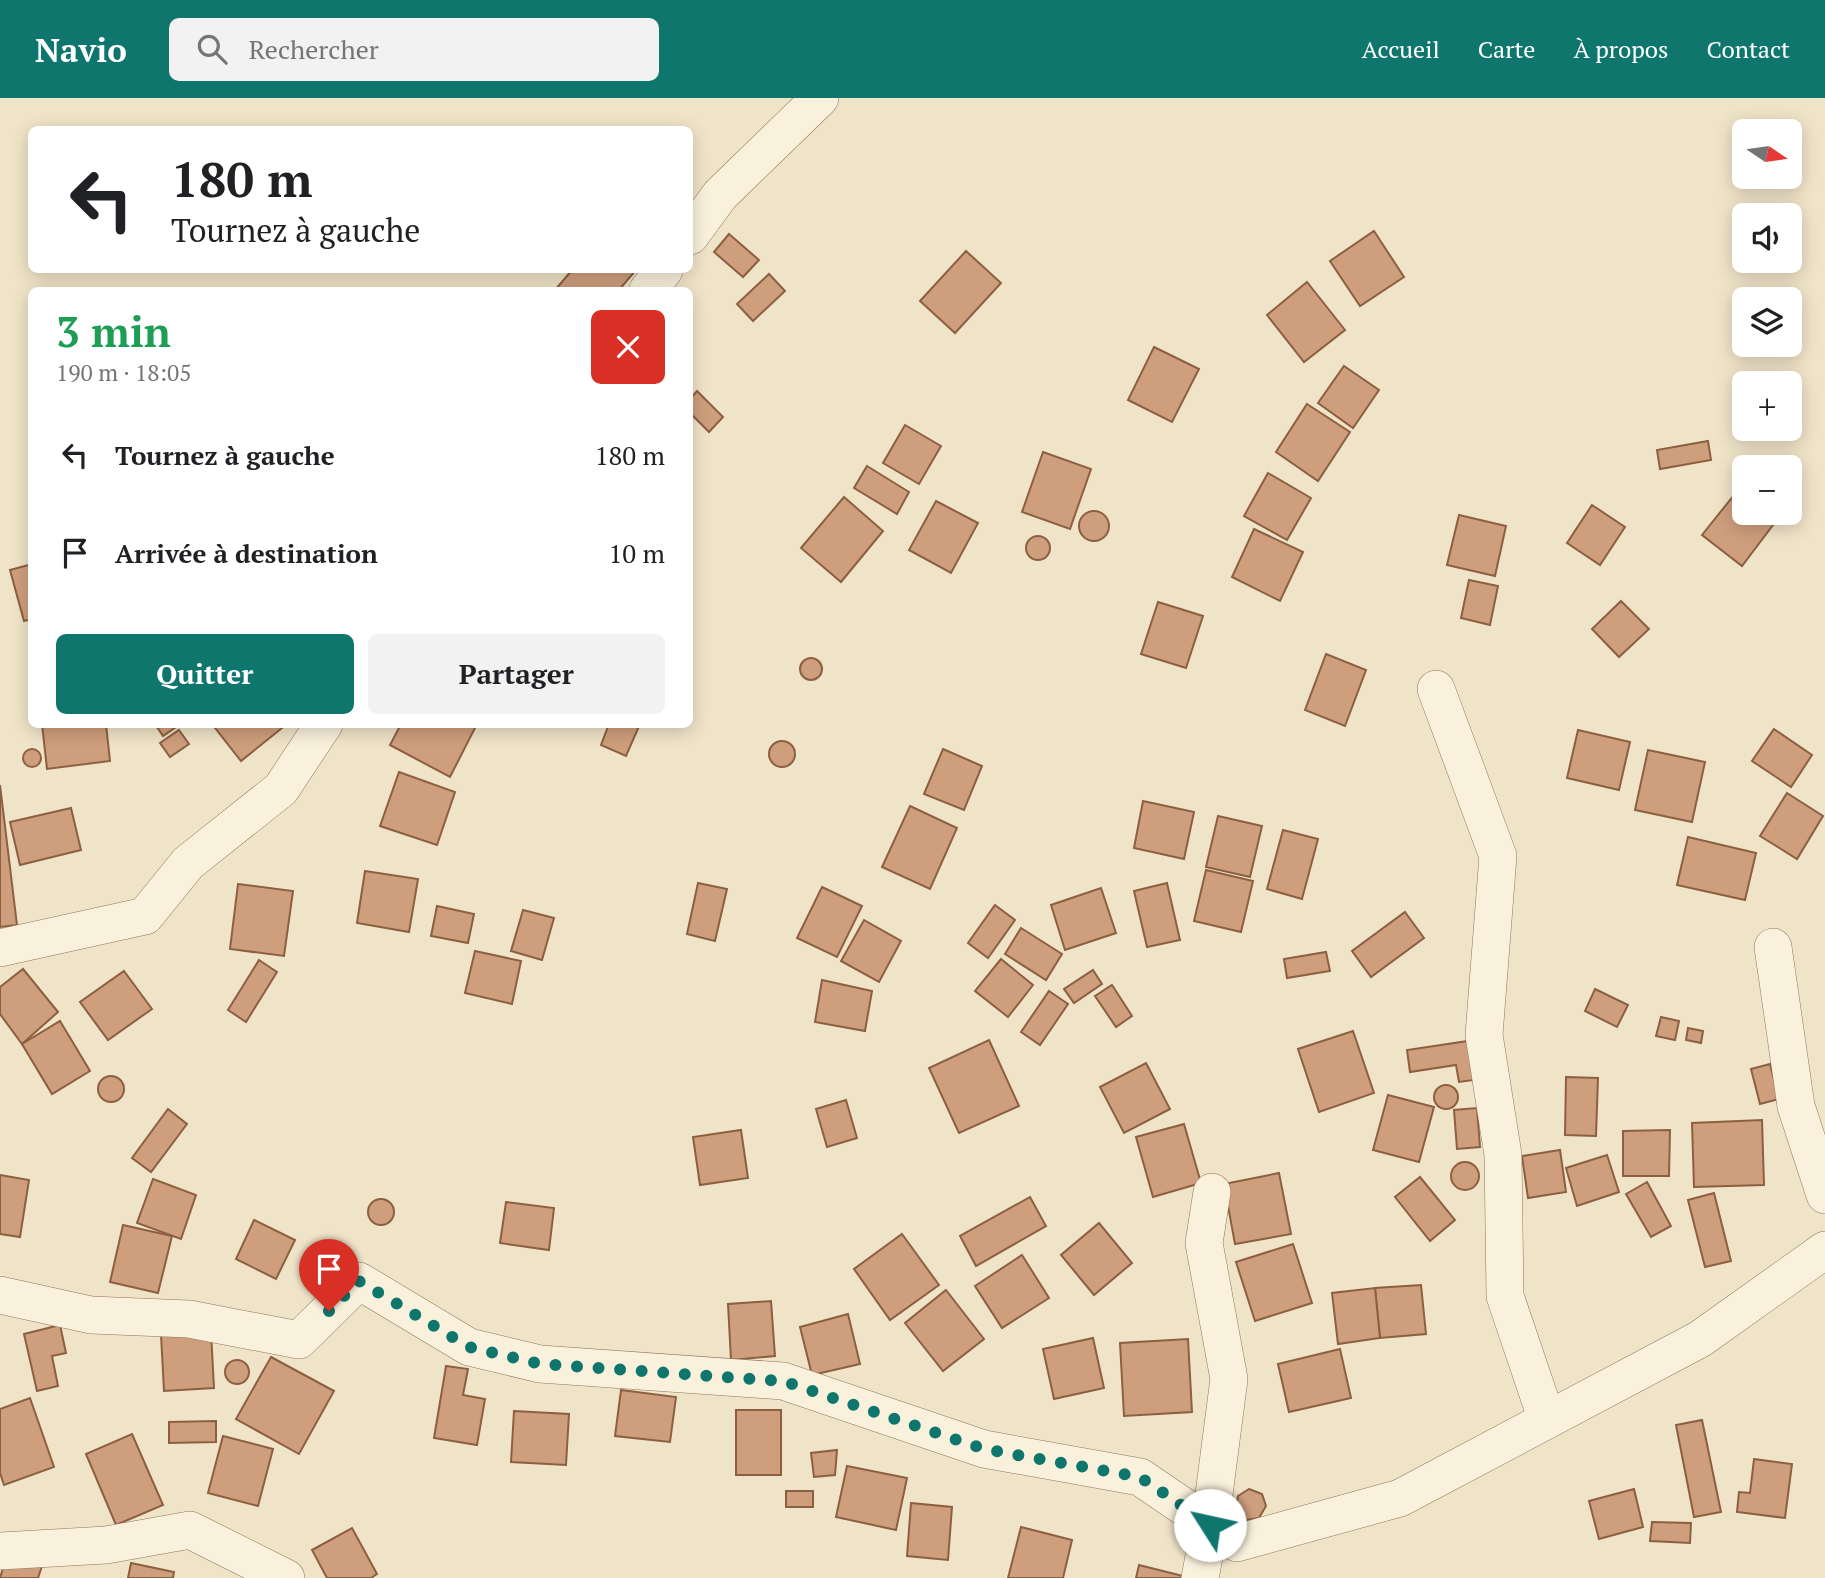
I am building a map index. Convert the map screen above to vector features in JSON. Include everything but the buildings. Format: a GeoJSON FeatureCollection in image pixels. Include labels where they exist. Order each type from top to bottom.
{"type":"FeatureCollection","features":[{"type":"Feature","properties":{"kind":"street"},"geometry":{"type":"LineString","coordinates":[[693,232],[720,195],[820,98]]}},
{"type":"Feature","properties":{"kind":"street"},"geometry":{"type":"LineString","coordinates":[[650,287],[662,273]]}},
{"type":"Feature","properties":{"kind":"street"},"geometry":{"type":"LineString","coordinates":[[1436,689],[1498,856],[1484,1035],[1503,1155],[1505,1296],[1547,1420]]}},
{"type":"Feature","properties":{"kind":"street"},"geometry":{"type":"LineString","coordinates":[[0,948],[145,916],[188,863],[281,789],[321,728]]}},
{"type":"Feature","properties":{"kind":"street"},"geometry":{"type":"LineString","coordinates":[[1773,947],[1796,1106],[1825,1195]]}},
{"type":"Feature","properties":{"kind":"street"},"geometry":{"type":"LineString","coordinates":[[1200,1578],[1210,1525],[1229,1379],[1205,1243],[1212,1192]]}},
{"type":"Feature","properties":{"kind":"street"},"geometry":{"type":"LineString","coordinates":[[0,1295],[91,1315],[189,1319],[299,1340],[359,1281],[469,1347],[540,1364],[783,1381],[984,1449],[1140,1477],[1237,1543],[1400,1498],[1700,1339],[1825,1250]]}},
{"type":"Feature","properties":{"kind":"street"},"geometry":{"type":"LineString","coordinates":[[0,1551],[106,1545],[190,1530],[286,1578]]}},
{"type":"Feature","properties":{"kind":"route"},"geometry":{"type":"LineString","coordinates":[[329,1311],[359,1281],[469,1347],[540,1364],[783,1381],[984,1449],[1140,1477],[1210,1525]]}}]}
